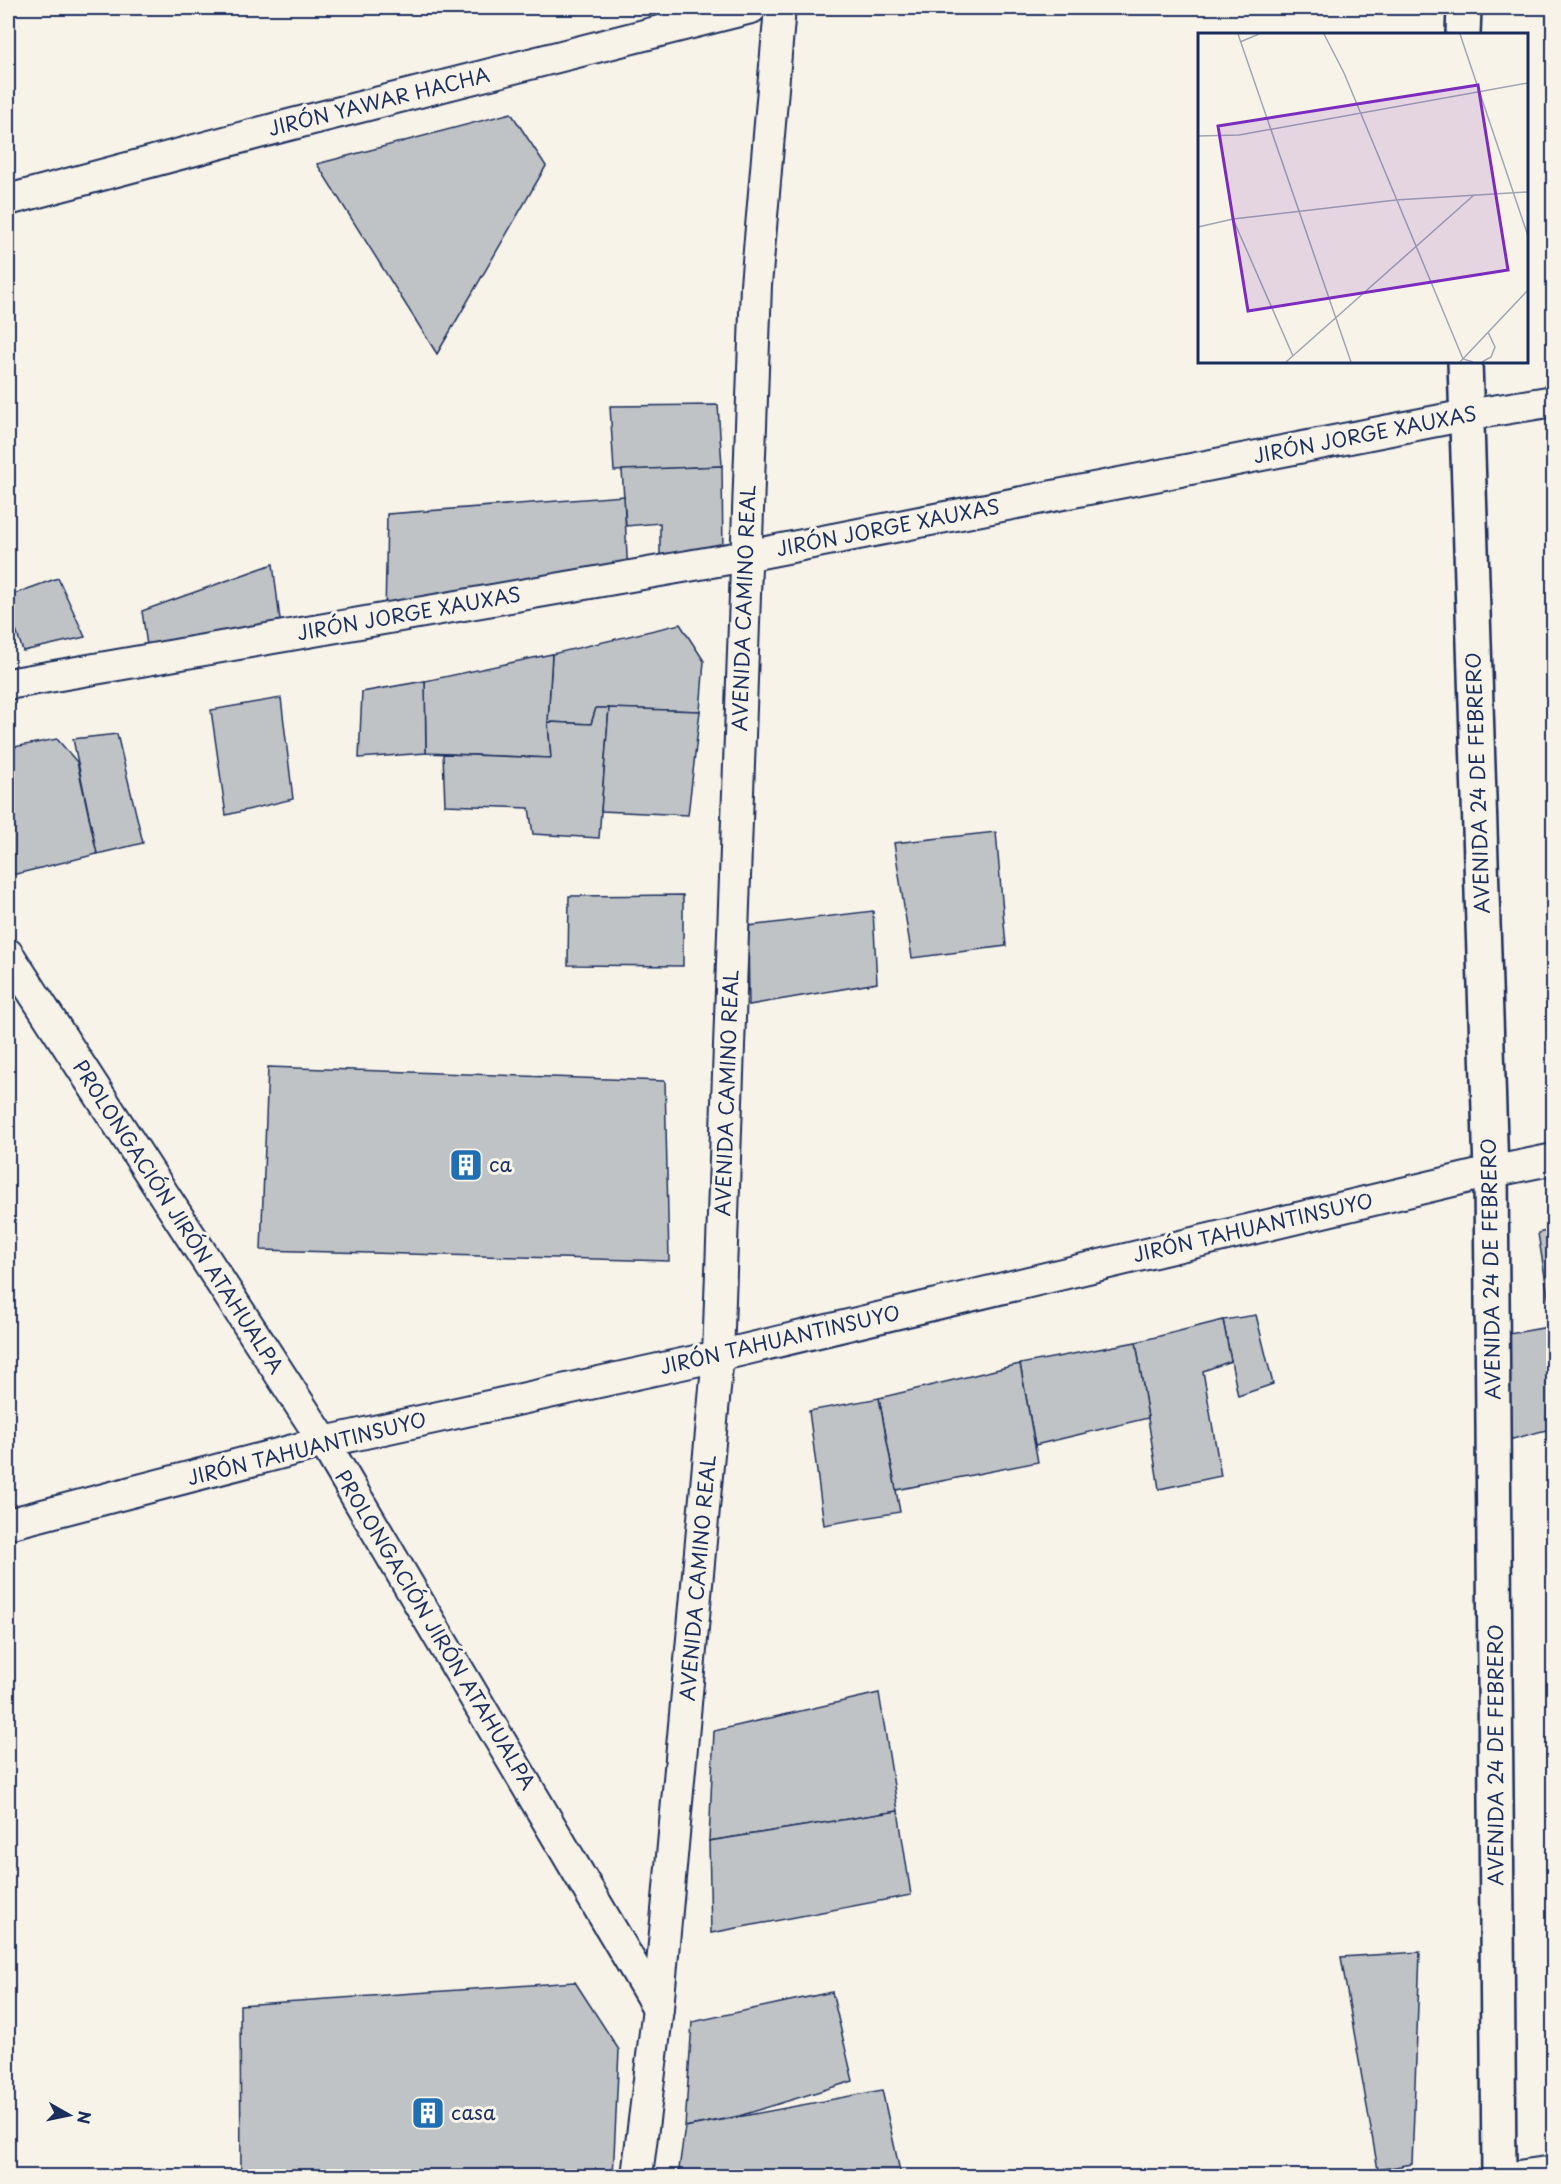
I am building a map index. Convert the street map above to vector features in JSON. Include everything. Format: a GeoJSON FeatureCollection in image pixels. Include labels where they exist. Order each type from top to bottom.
{"type":"FeatureCollection","features":[{"type":"Feature","properties":{"kind":"street","name":"JIRÓN YAWAR HACHA"},"geometry":{"type":"LineString","coordinates":[[8,200],[292,124],[751,8]]}},
{"type":"Feature","properties":{"kind":"street","name":"AVENIDA CAMINO REAL"},"geometry":{"type":"LineString","coordinates":[[638,2176],[658,2008],[718,1356],[756,285],[780,8]]}},
{"type":"Feature","properties":{"kind":"street"},"geometry":{"type":"LineString","coordinates":[[1463,33],[1464,8]]}},
{"type":"Feature","properties":{"kind":"street","name":"AVENIDA 24 DE FEBRERO"},"geometry":{"type":"LineString","coordinates":[[1465,363],[1491,1172],[1499,2176]]}},
{"type":"Feature","properties":{"kind":"street","name":"JIRÓN JORGE XAUXAS"},"geometry":{"type":"LineString","coordinates":[[8,684],[746,556],[1467,415],[1554,401]]}},
{"type":"Feature","properties":{"kind":"street","name":"PROLONGACIÓN JIRÓN ATAHUALPA"},"geometry":{"type":"LineString","coordinates":[[8,954],[324,1442],[658,2008]]}},
{"type":"Feature","properties":{"kind":"street","name":"JIRÓN TAHUANTINSUYO"},"geometry":{"type":"LineString","coordinates":[[8,1524],[324,1442],[718,1356],[1554,1159]]}},
{"type":"Feature","properties":{"kind":"street"},"geometry":{"type":"LineString","coordinates":[[1518,2176],[1554,2171]]}},
{"type":"Feature","properties":{"kind":"shaded area"},"geometry":{"type":"Polygon","coordinates":[[[1543,8],[1553,8],[1553,106],[1543,8]]]}},
{"type":"Feature","properties":{"kind":"building"},"geometry":{"type":"Polygon","coordinates":[[[511,113],[546,166],[437,354],[317,164],[511,113]]]}},
{"type":"Feature","properties":{"kind":"building"},"geometry":{"type":"Polygon","coordinates":[[[718,405],[722,466],[614,471],[610,406],[718,405]]]}},
{"type":"Feature","properties":{"kind":"building"},"geometry":{"type":"Polygon","coordinates":[[[722,466],[723,559],[660,570],[660,523],[626,526],[622,470],[722,466]]]}},
{"type":"Feature","properties":{"kind":"building"},"geometry":{"type":"Polygon","coordinates":[[[624,496],[628,576],[385,618],[387,514],[624,496]]]}},
{"type":"Feature","properties":{"kind":"building"},"geometry":{"type":"Polygon","coordinates":[[[273,564],[282,636],[149,659],[142,611],[273,564]]]}},
{"type":"Feature","properties":{"kind":"building"},"geometry":{"type":"Polygon","coordinates":[[[58,578],[85,637],[23,651],[8,607],[8,596],[58,578]]]}},
{"type":"Feature","properties":{"kind":"building"},"geometry":{"type":"Polygon","coordinates":[[[680,624],[704,661],[700,711],[596,708],[591,724],[548,722],[552,654],[680,624]]]}},
{"type":"Feature","properties":{"kind":"building"},"geometry":{"type":"Polygon","coordinates":[[[552,654],[548,722],[551,758],[426,753],[425,681],[552,654]]]}},
{"type":"Feature","properties":{"kind":"building"},"geometry":{"type":"Polygon","coordinates":[[[425,681],[426,753],[359,758],[362,692],[425,681]]]}},
{"type":"Feature","properties":{"kind":"building"},"geometry":{"type":"Polygon","coordinates":[[[281,698],[293,799],[226,815],[211,710],[281,698]]]}},
{"type":"Feature","properties":{"kind":"building"},"geometry":{"type":"Polygon","coordinates":[[[596,708],[609,708],[599,838],[533,834],[529,808],[445,805],[443,754],[551,758],[548,722],[591,724],[596,708]]]}},
{"type":"Feature","properties":{"kind":"building"},"geometry":{"type":"Polygon","coordinates":[[[609,708],[700,711],[688,815],[601,811],[609,708]]]}},
{"type":"Feature","properties":{"kind":"building"},"geometry":{"type":"Polygon","coordinates":[[[117,734],[143,843],[97,854],[73,739],[117,734]]]}},
{"type":"Feature","properties":{"kind":"building"},"geometry":{"type":"Polygon","coordinates":[[[57,739],[77,762],[97,854],[8,876],[8,748],[57,739]]]}},
{"type":"Feature","properties":{"kind":"building"},"geometry":{"type":"Polygon","coordinates":[[[996,832],[1006,946],[912,958],[894,843],[996,832]]]}},
{"type":"Feature","properties":{"kind":"building"},"geometry":{"type":"Polygon","coordinates":[[[683,895],[683,966],[568,965],[569,896],[683,895]]]}},
{"type":"Feature","properties":{"kind":"building"},"geometry":{"type":"Polygon","coordinates":[[[873,911],[877,983],[749,1005],[748,926],[873,911]]]}},
{"type":"Feature","properties":{"kind":"building","name":"ca"},"geometry":{"type":"Polygon","coordinates":[[[268,1067],[665,1081],[669,1261],[261,1250],[268,1067]]]}},
{"type":"Feature","properties":{"kind":"building"},"geometry":{"type":"Polygon","coordinates":[[[1554,1229],[1554,1321],[1552,1321],[1538,1233],[1554,1229]]]}},
{"type":"Feature","properties":{"kind":"building"},"geometry":{"type":"Polygon","coordinates":[[[1256,1315],[1273,1384],[1238,1396],[1223,1320],[1256,1315]]]}},
{"type":"Feature","properties":{"kind":"building"},"geometry":{"type":"Polygon","coordinates":[[[1223,1320],[1231,1361],[1203,1371],[1221,1476],[1159,1489],[1136,1342],[1223,1320]]]}},
{"type":"Feature","properties":{"kind":"building"},"geometry":{"type":"Polygon","coordinates":[[[1554,1326],[1554,1428],[1505,1441],[1492,1337],[1554,1326]]]}},
{"type":"Feature","properties":{"kind":"building"},"geometry":{"type":"Polygon","coordinates":[[[1136,1342],[1148,1418],[1035,1445],[1020,1364],[1136,1342]]]}},
{"type":"Feature","properties":{"kind":"building"},"geometry":{"type":"Polygon","coordinates":[[[1020,1364],[1038,1462],[896,1490],[879,1398],[1020,1364]]]}},
{"type":"Feature","properties":{"kind":"building"},"geometry":{"type":"Polygon","coordinates":[[[879,1398],[900,1512],[824,1525],[809,1411],[879,1398]]]}},
{"type":"Feature","properties":{"kind":"building"},"geometry":{"type":"Polygon","coordinates":[[[879,1693],[898,1811],[709,1841],[714,1731],[879,1693]]]}},
{"type":"Feature","properties":{"kind":"building"},"geometry":{"type":"Polygon","coordinates":[[[898,1811],[911,1895],[711,1933],[709,1841],[898,1811]]]}},
{"type":"Feature","properties":{"kind":"building"},"geometry":{"type":"Polygon","coordinates":[[[1420,1952],[1412,2164],[1378,2170],[1341,1957],[1420,1952]]]}},
{"type":"Feature","properties":{"kind":"building","name":"casa"},"geometry":{"type":"Polygon","coordinates":[[[575,1982],[619,2050],[613,2176],[241,2176],[240,2005],[575,1982]]]}},
{"type":"Feature","properties":{"kind":"building"},"geometry":{"type":"Polygon","coordinates":[[[832,1992],[853,2081],[739,2116],[685,2127],[692,2022],[832,1992]]]}},
{"type":"Feature","properties":{"kind":"building"},"geometry":{"type":"Polygon","coordinates":[[[882,2090],[901,2176],[678,2176],[685,2127],[882,2090]]]}},
{"type":"Feature","properties":{"kind":"place","name":"ca"},"geometry":{"type":"Point","coordinates":[466,1165]}},
{"type":"Feature","properties":{"kind":"place","name":"casa"},"geometry":{"type":"Point","coordinates":[428,2113]}}]}
